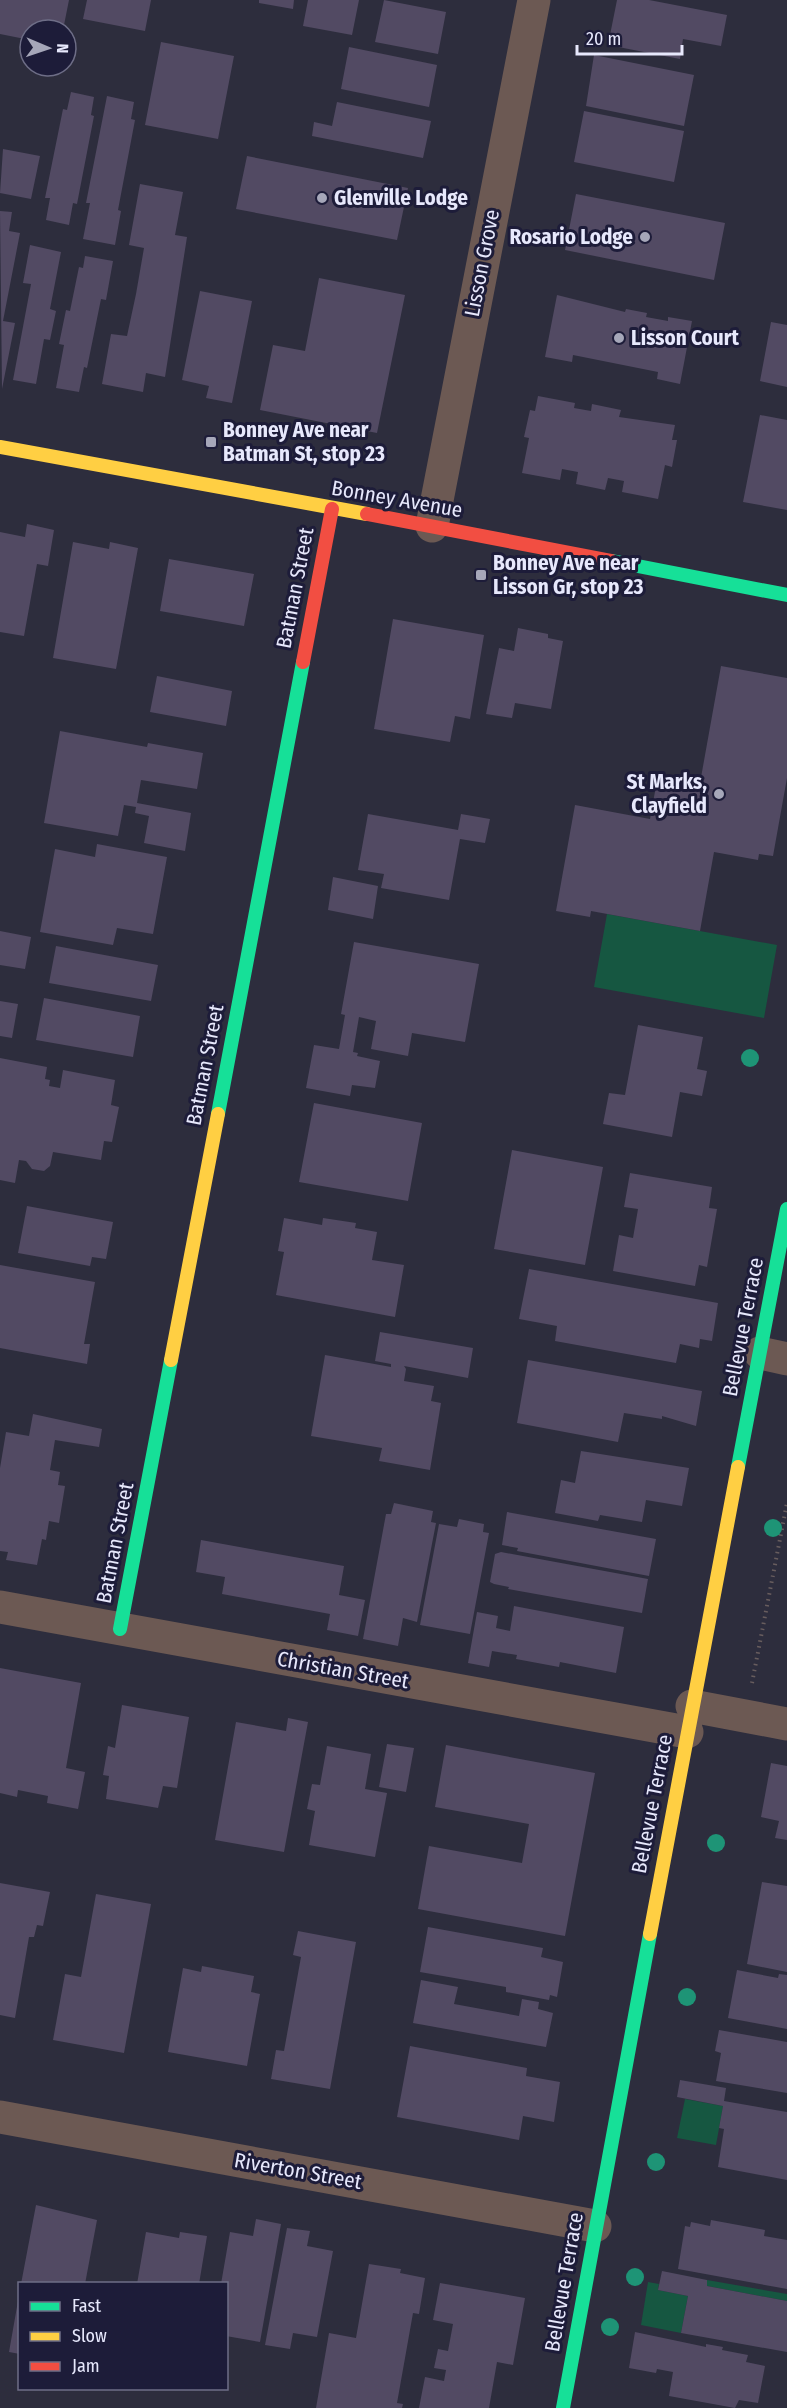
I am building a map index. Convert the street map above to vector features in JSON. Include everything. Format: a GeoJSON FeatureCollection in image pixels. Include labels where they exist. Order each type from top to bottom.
{"type":"FeatureCollection","features":[{"type":"Feature","properties":{"kind":"street","name":"Lisson Grove"},"geometry":{"type":"LineString","coordinates":[[432,526],[534,0]]}},
{"type":"Feature","properties":{"kind":"street","name":"Bonney Avenue"},"geometry":{"type":"LineString","coordinates":[[0,447],[432,526],[787,595]]}},
{"type":"Feature","properties":{"kind":"street","name":"Batman Street"},"geometry":{"type":"LineString","coordinates":[[120,1629],[332,509]]}},
{"type":"Feature","properties":{"kind":"street","name":"Bellevue Terrace"},"geometry":{"type":"LineString","coordinates":[[563,2408],[689,1719],[773,1356],[787,1209]]}},
{"type":"Feature","properties":{"kind":"street","name":"Christian Street"},"geometry":{"type":"LineString","coordinates":[[0,1607],[120,1629],[689,1719],[787,1724]]}},
{"type":"Feature","properties":{"kind":"street","name":"Riverton Street"},"geometry":{"type":"LineString","coordinates":[[0,2117],[595,2226]]}},
{"type":"Feature","properties":{"kind":"path"},"geometry":{"type":"LineString","coordinates":[[751,1688],[787,1503]]}},
{"type":"Feature","properties":{"kind":"green space"},"geometry":{"type":"Polygon","coordinates":[[[607,914],[777,945],[764,1018],[594,987],[607,914]]]}},
{"type":"Feature","properties":{"kind":"green space"},"geometry":{"type":"Polygon","coordinates":[[[685,2099],[723,2106],[716,2145],[677,2138],[685,2099]]]}},
{"type":"Feature","properties":{"kind":"green space"},"geometry":{"type":"Polygon","coordinates":[[[707,2280],[787,2294],[787,2301],[707,2286],[707,2280]]]}},
{"type":"Feature","properties":{"kind":"green space"},"geometry":{"type":"Polygon","coordinates":[[[648,2282],[659,2284],[658,2290],[688,2296],[681,2333],[641,2325],[648,2282]]]}},
{"type":"Feature","properties":{"kind":"building"},"geometry":{"type":"Polygon","coordinates":[[[0,0],[69,0],[65,18],[18,18],[18,38],[0,34],[0,0]]]}},
{"type":"Feature","properties":{"kind":"building"},"geometry":{"type":"Polygon","coordinates":[[[87,0],[151,0],[145,31],[83,19],[87,0]]]}},
{"type":"Feature","properties":{"kind":"building"},"geometry":{"type":"Polygon","coordinates":[[[259,0],[294,0],[293,9],[259,3],[259,0]]]}},
{"type":"Feature","properties":{"kind":"building"},"geometry":{"type":"Polygon","coordinates":[[[308,0],[359,0],[352,35],[303,26],[308,0]]]}},
{"type":"Feature","properties":{"kind":"building"},"geometry":{"type":"Polygon","coordinates":[[[384,0],[446,12],[438,54],[375,42],[384,0]]]}},
{"type":"Feature","properties":{"kind":"building"},"geometry":{"type":"Polygon","coordinates":[[[617,0],[649,0],[727,15],[721,46],[683,39],[680,59],[608,45],[617,0]]]}},
{"type":"Feature","properties":{"kind":"building"},"geometry":{"type":"Polygon","coordinates":[[[161,42],[234,56],[218,139],[145,125],[161,42]]]}},
{"type":"Feature","properties":{"kind":"building"},"geometry":{"type":"Polygon","coordinates":[[[349,47],[437,65],[429,107],[341,89],[349,47]]]}},
{"type":"Feature","properties":{"kind":"building"},"geometry":{"type":"Polygon","coordinates":[[[594,55],[694,75],[684,126],[586,106],[594,55]]]}},
{"type":"Feature","properties":{"kind":"building"},"geometry":{"type":"Polygon","coordinates":[[[71,92],[94,97],[91,115],[94,116],[77,204],[73,203],[69,225],[46,220],[50,198],[45,198],[63,109],[67,110],[71,92]]]}},
{"type":"Feature","properties":{"kind":"building"},"geometry":{"type":"Polygon","coordinates":[[[107,96],[134,102],[131,119],[135,120],[118,210],[121,211],[115,245],[83,239],[90,203],[86,203],[107,96]]]}},
{"type":"Feature","properties":{"kind":"building"},"geometry":{"type":"Polygon","coordinates":[[[337,102],[431,121],[423,158],[312,136],[314,122],[332,126],[337,102]]]}},
{"type":"Feature","properties":{"kind":"building"},"geometry":{"type":"Polygon","coordinates":[[[584,111],[684,131],[674,182],[574,162],[584,111]]]}},
{"type":"Feature","properties":{"kind":"building"},"geometry":{"type":"Polygon","coordinates":[[[3,149],[40,156],[31,199],[0,193],[3,149]]]}},
{"type":"Feature","properties":{"kind":"building","name":"Glenville Lodge"},"geometry":{"type":"Polygon","coordinates":[[[247,156],[408,188],[397,240],[236,209],[247,156]]]}},
{"type":"Feature","properties":{"kind":"building"},"geometry":{"type":"Polygon","coordinates":[[[140,184],[183,192],[175,235],[187,237],[165,377],[146,373],[143,392],[102,384],[111,334],[127,336],[136,294],[144,248],[129,245],[140,184]]]}},
{"type":"Feature","properties":{"kind":"building","name":"Rosario Lodge"},"geometry":{"type":"Polygon","coordinates":[[[576,194],[725,223],[714,280],[565,250],[576,194]]]}},
{"type":"Feature","properties":{"kind":"building"},"geometry":{"type":"Polygon","coordinates":[[[0,211],[12,212],[9,231],[20,233],[3,321],[15,323],[2,389],[0,211]]]}},
{"type":"Feature","properties":{"kind":"building"},"geometry":{"type":"Polygon","coordinates":[[[30,245],[61,252],[50,309],[56,311],[50,340],[44,339],[36,384],[13,380],[31,284],[23,283],[30,245]]]}},
{"type":"Feature","properties":{"kind":"building"},"geometry":{"type":"Polygon","coordinates":[[[85,256],[113,261],[106,300],[101,299],[87,368],[84,367],[79,392],[56,388],[64,345],[59,344],[66,310],[70,311],[79,267],[83,268],[85,256]]]}},
{"type":"Feature","properties":{"kind":"building"},"geometry":{"type":"Polygon","coordinates":[[[319,278],[405,295],[377,433],[260,410],[273,345],[305,351],[319,278]]]}},
{"type":"Feature","properties":{"kind":"building"},"geometry":{"type":"Polygon","coordinates":[[[200,291],[252,301],[232,403],[206,398],[209,386],[182,380],[200,291]]]}},
{"type":"Feature","properties":{"kind":"building","name":"Lisson Court"},"geometry":{"type":"Polygon","coordinates":[[[557,295],[625,312],[626,309],[647,313],[646,317],[668,321],[668,317],[692,321],[680,384],[657,379],[658,372],[573,355],[572,362],[545,357],[557,295]]]}},
{"type":"Feature","properties":{"kind":"building"},"geometry":{"type":"Polygon","coordinates":[[[771,322],[787,325],[787,387],[760,381],[771,322]]]}},
{"type":"Feature","properties":{"kind":"building"},"geometry":{"type":"Polygon","coordinates":[[[538,396],[575,403],[574,408],[591,411],[592,404],[621,410],[619,417],[675,425],[672,440],[677,440],[672,467],[665,465],[658,499],[622,492],[624,481],[608,478],[605,490],[576,484],[578,472],[562,469],[560,480],[522,473],[529,438],[524,437],[530,410],[535,411],[538,396]]]}},
{"type":"Feature","properties":{"kind":"building"},"geometry":{"type":"Polygon","coordinates":[[[760,415],[787,420],[787,510],[743,502],[760,415]]]}},
{"type":"Feature","properties":{"kind":"building"},"geometry":{"type":"Polygon","coordinates":[[[27,524],[54,530],[48,566],[37,564],[24,636],[0,632],[0,532],[25,537],[27,524]]]}},
{"type":"Feature","properties":{"kind":"building"},"geometry":{"type":"Polygon","coordinates":[[[73,542],[109,549],[110,542],[138,548],[116,669],[53,658],[73,542]]]}},
{"type":"Feature","properties":{"kind":"building"},"geometry":{"type":"Polygon","coordinates":[[[169,559],[254,574],[244,626],[160,611],[169,559]]]}},
{"type":"Feature","properties":{"kind":"building"},"geometry":{"type":"Polygon","coordinates":[[[393,619],[484,635],[470,719],[455,716],[450,742],[374,729],[393,619]]]}},
{"type":"Feature","properties":{"kind":"building"},"geometry":{"type":"Polygon","coordinates":[[[518,628],[548,634],[548,638],[563,641],[551,709],[515,703],[512,718],[486,714],[499,648],[514,651],[518,628]]]}},
{"type":"Feature","properties":{"kind":"building","name":"St Marks, Clayfield"},"geometry":{"type":"Polygon","coordinates":[[[721,666],[787,678],[787,778],[773,856],[759,854],[758,860],[714,852],[700,931],[591,911],[590,917],[556,911],[575,805],[650,819],[658,775],[700,783],[721,666]]]}},
{"type":"Feature","properties":{"kind":"building"},"geometry":{"type":"Polygon","coordinates":[[[157,676],[232,691],[226,726],[150,712],[157,676]]]}},
{"type":"Feature","properties":{"kind":"building"},"geometry":{"type":"Polygon","coordinates":[[[60,731],[147,747],[148,743],[203,753],[197,789],[141,780],[137,803],[191,813],[185,851],[144,843],[149,816],[135,813],[136,807],[124,805],[118,836],[44,823],[60,731]]]}},
{"type":"Feature","properties":{"kind":"building"},"geometry":{"type":"Polygon","coordinates":[[[368,814],[458,830],[461,814],[490,819],[485,843],[460,839],[449,900],[381,888],[384,874],[358,870],[368,814]]]}},
{"type":"Feature","properties":{"kind":"building"},"geometry":{"type":"Polygon","coordinates":[[[97,844],[167,857],[153,934],[117,928],[113,945],[40,932],[55,849],[95,857],[97,844]]]}},
{"type":"Feature","properties":{"kind":"building"},"geometry":{"type":"Polygon","coordinates":[[[333,877],[378,886],[373,919],[328,910],[333,877]]]}},
{"type":"Feature","properties":{"kind":"building"},"geometry":{"type":"Polygon","coordinates":[[[0,931],[31,937],[25,969],[0,965],[0,931]]]}},
{"type":"Feature","properties":{"kind":"building"},"geometry":{"type":"Polygon","coordinates":[[[354,942],[479,964],[465,1042],[412,1033],[408,1056],[371,1049],[376,1021],[359,1017],[353,1052],[358,1053],[357,1056],[380,1061],[375,1088],[352,1085],[350,1096],[306,1088],[314,1045],[339,1049],[345,1015],[341,1014],[354,942]]]}},
{"type":"Feature","properties":{"kind":"building"},"geometry":{"type":"Polygon","coordinates":[[[56,946],[158,965],[151,1001],[49,983],[56,946]]]}},
{"type":"Feature","properties":{"kind":"building"},"geometry":{"type":"Polygon","coordinates":[[[44,998],[140,1016],[133,1057],[36,1040],[44,998]]]}},
{"type":"Feature","properties":{"kind":"building"},"geometry":{"type":"Polygon","coordinates":[[[0,1001],[18,1004],[12,1038],[0,1036],[0,1001]]]}},
{"type":"Feature","properties":{"kind":"building"},"geometry":{"type":"Polygon","coordinates":[[[638,1025],[703,1037],[697,1069],[707,1071],[702,1096],[680,1092],[672,1137],[603,1124],[609,1093],[625,1095],[638,1025]]]}},
{"type":"Feature","properties":{"kind":"building"},"geometry":{"type":"Polygon","coordinates":[[[0,1058],[47,1067],[45,1079],[50,1080],[49,1086],[60,1088],[63,1070],[115,1080],[111,1105],[119,1107],[112,1142],[104,1141],[101,1160],[53,1152],[50,1166],[44,1171],[32,1169],[26,1161],[19,1160],[15,1183],[0,1180],[0,1058]]]}},
{"type":"Feature","properties":{"kind":"building"},"geometry":{"type":"Polygon","coordinates":[[[314,1103],[422,1123],[408,1201],[299,1182],[314,1103]]]}},
{"type":"Feature","properties":{"kind":"building"},"geometry":{"type":"Polygon","coordinates":[[[512,1150],[603,1167],[585,1265],[494,1249],[512,1150]]]}},
{"type":"Feature","properties":{"kind":"building"},"geometry":{"type":"Polygon","coordinates":[[[630,1173],[712,1187],[709,1208],[717,1209],[707,1267],[699,1265],[695,1286],[613,1271],[619,1235],[633,1238],[638,1209],[624,1207],[630,1173]]]}},
{"type":"Feature","properties":{"kind":"building"},"geometry":{"type":"Polygon","coordinates":[[[27,1206],[113,1222],[106,1259],[92,1257],[90,1266],[18,1253],[27,1206]]]}},
{"type":"Feature","properties":{"kind":"building"},"geometry":{"type":"Polygon","coordinates":[[[284,1218],[322,1225],[323,1218],[356,1223],[355,1228],[377,1232],[372,1260],[404,1265],[395,1317],[276,1295],[284,1252],[278,1251],[284,1218]]]}},
{"type":"Feature","properties":{"kind":"building"},"geometry":{"type":"Polygon","coordinates":[[[0,1265],[95,1282],[84,1344],[90,1344],[87,1364],[0,1348],[0,1265]]]}},
{"type":"Feature","properties":{"kind":"building"},"geometry":{"type":"Polygon","coordinates":[[[529,1269],[718,1303],[712,1341],[700,1339],[699,1348],[680,1344],[676,1363],[555,1341],[557,1326],[519,1319],[529,1269]]]}},
{"type":"Feature","properties":{"kind":"building"},"geometry":{"type":"Polygon","coordinates":[[[380,1332],[473,1348],[468,1378],[404,1366],[406,1369],[404,1381],[434,1386],[431,1401],[441,1403],[430,1470],[379,1461],[382,1448],[311,1436],[325,1355],[391,1367],[391,1364],[375,1361],[380,1332]]]}},
{"type":"Feature","properties":{"kind":"building"},"geometry":{"type":"Polygon","coordinates":[[[528,1360],[702,1391],[696,1426],[662,1416],[662,1419],[624,1413],[618,1442],[517,1423],[528,1360]]]}},
{"type":"Feature","properties":{"kind":"building"},"geometry":{"type":"Polygon","coordinates":[[[33,1414],[102,1429],[99,1447],[55,1440],[50,1470],[60,1472],[58,1485],[65,1486],[59,1523],[49,1521],[46,1540],[42,1539],[37,1565],[6,1560],[8,1552],[0,1551],[0,1468],[6,1432],[29,1436],[33,1414]]]}},
{"type":"Feature","properties":{"kind":"building"},"geometry":{"type":"Polygon","coordinates":[[[581,1451],[689,1468],[682,1506],[646,1500],[642,1522],[600,1515],[598,1521],[555,1513],[561,1480],[575,1483],[581,1451]]]}},
{"type":"Feature","properties":{"kind":"building"},"geometry":{"type":"Polygon","coordinates":[[[394,1503],[433,1511],[431,1522],[436,1523],[417,1622],[403,1618],[398,1646],[363,1639],[386,1514],[391,1514],[394,1503]]]}},
{"type":"Feature","properties":{"kind":"building"},"geometry":{"type":"Polygon","coordinates":[[[507,1512],[656,1539],[649,1576],[517,1551],[518,1548],[502,1545],[507,1512]]]}},
{"type":"Feature","properties":{"kind":"building"},"geometry":{"type":"Polygon","coordinates":[[[459,1519],[484,1524],[483,1532],[489,1533],[470,1634],[420,1625],[439,1524],[457,1527],[459,1519]]]}},
{"type":"Feature","properties":{"kind":"building"},"geometry":{"type":"Polygon","coordinates":[[[201,1540],[344,1566],[339,1595],[365,1600],[358,1636],[327,1630],[330,1614],[222,1594],[225,1577],[196,1572],[201,1540]]]}},
{"type":"Feature","properties":{"kind":"building"},"geometry":{"type":"Polygon","coordinates":[[[501,1552],[648,1579],[642,1613],[508,1589],[509,1587],[494,1584],[490,1582],[495,1554],[501,1552]]]}},
{"type":"Feature","properties":{"kind":"building"},"geometry":{"type":"Polygon","coordinates":[[[514,1606],[624,1627],[616,1673],[560,1662],[559,1667],[516,1659],[517,1655],[492,1651],[489,1667],[468,1663],[477,1612],[498,1616],[496,1628],[510,1631],[514,1606]]]}},
{"type":"Feature","properties":{"kind":"building"},"geometry":{"type":"Polygon","coordinates":[[[0,1668],[81,1683],[66,1768],[85,1772],[78,1809],[47,1803],[48,1796],[18,1790],[17,1797],[0,1793],[0,1668]]]}},
{"type":"Feature","properties":{"kind":"building"},"geometry":{"type":"Polygon","coordinates":[[[122,1705],[189,1717],[177,1788],[163,1786],[158,1808],[106,1799],[109,1776],[103,1775],[108,1746],[115,1748],[122,1705]]]}},
{"type":"Feature","properties":{"kind":"building"},"geometry":{"type":"Polygon","coordinates":[[[288,1718],[308,1722],[284,1852],[215,1840],[236,1722],[286,1731],[288,1718]]]}},
{"type":"Feature","properties":{"kind":"building"},"geometry":{"type":"Polygon","coordinates":[[[387,1744],[414,1748],[406,1792],[379,1787],[387,1744]]]}},
{"type":"Feature","properties":{"kind":"building"},"geometry":{"type":"Polygon","coordinates":[[[446,1745],[595,1773],[565,1936],[418,1909],[429,1846],[522,1863],[529,1824],[435,1807],[446,1745]]]}},
{"type":"Feature","properties":{"kind":"building"},"geometry":{"type":"Polygon","coordinates":[[[327,1746],[371,1754],[365,1789],[387,1793],[375,1857],[309,1845],[315,1811],[307,1809],[312,1784],[320,1785],[327,1746]]]}},
{"type":"Feature","properties":{"kind":"building"},"geometry":{"type":"Polygon","coordinates":[[[771,1763],[787,1766],[787,1840],[775,1838],[779,1821],[761,1817],[771,1763]]]}},
{"type":"Feature","properties":{"kind":"building"},"geometry":{"type":"Polygon","coordinates":[[[762,1882],[787,1886],[787,1972],[747,1964],[762,1882]]]}},
{"type":"Feature","properties":{"kind":"building"},"geometry":{"type":"Polygon","coordinates":[[[0,1883],[50,1892],[43,1926],[37,1925],[34,1937],[29,1937],[15,2018],[0,2015],[0,1883]]]}},
{"type":"Feature","properties":{"kind":"building"},"geometry":{"type":"Polygon","coordinates":[[[96,1894],[151,1904],[124,2053],[53,2040],[65,1974],[81,1977],[96,1894]]]}},
{"type":"Feature","properties":{"kind":"building"},"geometry":{"type":"Polygon","coordinates":[[[428,1927],[543,1948],[541,1957],[563,1962],[557,1997],[550,1995],[549,2000],[506,1992],[506,1987],[420,1972],[428,1927]]]}},
{"type":"Feature","properties":{"kind":"building"},"geometry":{"type":"Polygon","coordinates":[[[298,1931],[356,1942],[330,2089],[271,2079],[276,2050],[284,2051],[301,1957],[293,1955],[298,1931]]]}},
{"type":"Feature","properties":{"kind":"building"},"geometry":{"type":"Polygon","coordinates":[[[202,1966],[254,1976],[251,1992],[260,1994],[247,2066],[168,2052],[183,1968],[201,1972],[202,1966]]]}},
{"type":"Feature","properties":{"kind":"building"},"geometry":{"type":"Polygon","coordinates":[[[737,1970],[778,1978],[779,1974],[787,1975],[787,2029],[728,2018],[737,1970]]]}},
{"type":"Feature","properties":{"kind":"building"},"geometry":{"type":"Polygon","coordinates":[[[421,1980],[458,1987],[454,2004],[519,2016],[522,1999],[539,2002],[538,2009],[553,2013],[546,2047],[413,2023],[421,1980]]]}},
{"type":"Feature","properties":{"kind":"building"},"geometry":{"type":"Polygon","coordinates":[[[719,2030],[787,2042],[787,2093],[716,2081],[721,2053],[715,2051],[719,2030]]]}},
{"type":"Feature","properties":{"kind":"building"},"geometry":{"type":"Polygon","coordinates":[[[410,2046],[527,2068],[526,2076],[560,2082],[554,2122],[523,2116],[519,2140],[397,2117],[410,2046]]]}},
{"type":"Feature","properties":{"kind":"building"},"geometry":{"type":"Polygon","coordinates":[[[680,2080],[726,2088],[724,2101],[787,2112],[787,2180],[718,2167],[724,2129],[719,2128],[723,2106],[677,2097],[680,2080]]]}},
{"type":"Feature","properties":{"kind":"building"},"geometry":{"type":"Polygon","coordinates":[[[36,2205],[97,2220],[85,2282],[21,2282],[36,2205]]]}},
{"type":"Feature","properties":{"kind":"building"},"geometry":{"type":"Polygon","coordinates":[[[256,2219],[281,2224],[260,2342],[228,2336],[228,2282],[221,2282],[230,2232],[253,2236],[256,2219]]]}},
{"type":"Feature","properties":{"kind":"building"},"geometry":{"type":"Polygon","coordinates":[[[711,2220],[765,2230],[764,2236],[787,2240],[787,2289],[678,2269],[685,2226],[690,2227],[691,2222],[710,2226],[711,2220]]]}},
{"type":"Feature","properties":{"kind":"building"},"geometry":{"type":"Polygon","coordinates":[[[287,2228],[310,2231],[307,2246],[333,2251],[317,2337],[293,2333],[290,2349],[265,2345],[287,2228]]]}},
{"type":"Feature","properties":{"kind":"building"},"geometry":{"type":"Polygon","coordinates":[[[146,2232],[179,2238],[180,2232],[207,2236],[199,2282],[137,2282],[146,2232]]]}},
{"type":"Feature","properties":{"kind":"building"},"geometry":{"type":"Polygon","coordinates":[[[369,2264],[401,2269],[400,2273],[425,2278],[419,2314],[413,2313],[397,2403],[403,2404],[402,2408],[316,2408],[329,2333],[356,2338],[369,2264]]]}},
{"type":"Feature","properties":{"kind":"building"},"geometry":{"type":"Polygon","coordinates":[[[662,2271],[707,2280],[707,2286],[787,2301],[787,2352],[681,2333],[688,2296],[658,2290],[662,2271]]]}},
{"type":"Feature","properties":{"kind":"building"},"geometry":{"type":"Polygon","coordinates":[[[440,2283],[525,2298],[513,2365],[497,2362],[489,2408],[419,2408],[425,2377],[444,2381],[446,2370],[434,2368],[438,2349],[448,2351],[453,2324],[433,2320],[440,2283]]]}},
{"type":"Feature","properties":{"kind":"building"},"geometry":{"type":"Polygon","coordinates":[[[18,2301],[18,2354],[9,2352],[18,2301]]]}},
{"type":"Feature","properties":{"kind":"building"},"geometry":{"type":"Polygon","coordinates":[[[635,2332],[706,2347],[706,2344],[723,2347],[722,2350],[748,2355],[746,2362],[765,2366],[758,2403],[739,2400],[735,2408],[669,2396],[673,2372],[657,2369],[656,2373],[629,2368],[635,2332]]]}},
{"type":"Feature","properties":{"kind":"traffic: fast"},"geometry":{"type":"LineString","coordinates":[[612,561],[787,595]]}},
{"type":"Feature","properties":{"kind":"traffic: fast"},"geometry":{"type":"LineString","coordinates":[[218,1114],[303,662]]}},
{"type":"Feature","properties":{"kind":"traffic: fast"},"geometry":{"type":"LineString","coordinates":[[738,1467],[787,1209]]}},
{"type":"Feature","properties":{"kind":"traffic: fast"},"geometry":{"type":"LineString","coordinates":[[120,1629],[171,1360]]}},
{"type":"Feature","properties":{"kind":"traffic: fast"},"geometry":{"type":"LineString","coordinates":[[563,2408],[650,1934]]}},
{"type":"Feature","properties":{"kind":"traffic: slow"},"geometry":{"type":"LineString","coordinates":[[0,447],[367,514]]}},
{"type":"Feature","properties":{"kind":"traffic: slow"},"geometry":{"type":"LineString","coordinates":[[171,1360],[218,1114]]}},
{"type":"Feature","properties":{"kind":"traffic: slow"},"geometry":{"type":"LineString","coordinates":[[650,1934],[738,1467]]}},
{"type":"Feature","properties":{"kind":"traffic: jam"},"geometry":{"type":"LineString","coordinates":[[303,662],[332,509]]}},
{"type":"Feature","properties":{"kind":"traffic: jam"},"geometry":{"type":"LineString","coordinates":[[367,514],[612,561]]}},
{"type":"Feature","properties":{"kind":"place","name":"Glenville Lodge"},"geometry":{"type":"Point","coordinates":[322,198]}},
{"type":"Feature","properties":{"kind":"place","name":"Rosario Lodge"},"geometry":{"type":"Point","coordinates":[645,237]}},
{"type":"Feature","properties":{"kind":"place","name":"Lisson Court"},"geometry":{"type":"Point","coordinates":[619,338]}},
{"type":"Feature","properties":{"kind":"place","name":"Bonney Ave near Batman St, stop 23"},"geometry":{"type":"Point","coordinates":[211,442]}},
{"type":"Feature","properties":{"kind":"place","name":"Bonney Ave near Lisson Gr, stop 23"},"geometry":{"type":"Point","coordinates":[481,575]}},
{"type":"Feature","properties":{"kind":"place","name":"St Marks, Clayfield"},"geometry":{"type":"Point","coordinates":[719,794]}}]}
